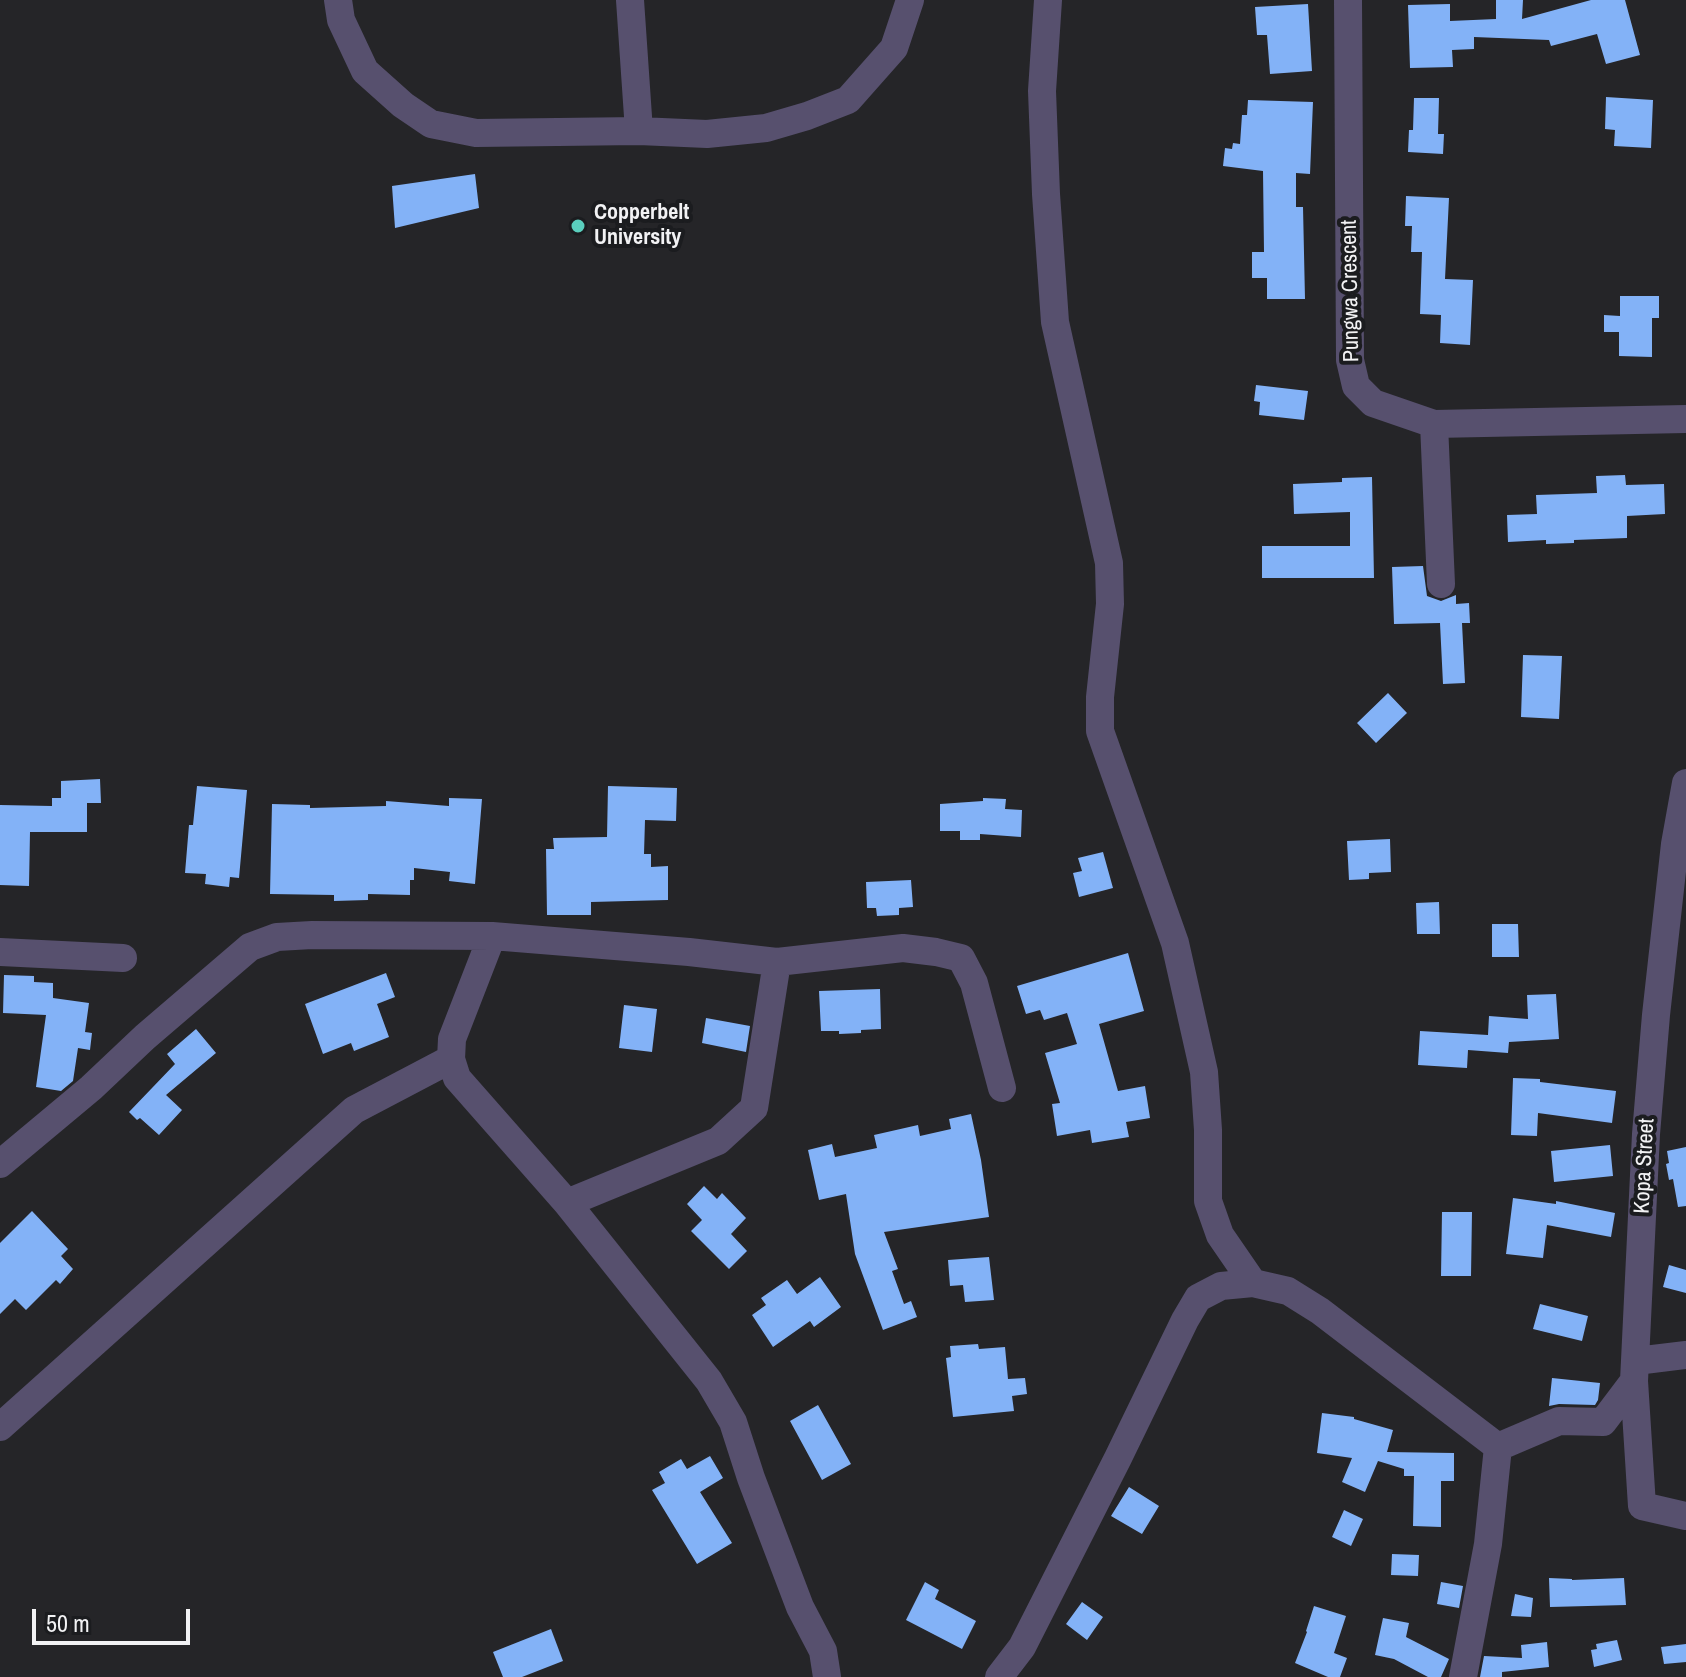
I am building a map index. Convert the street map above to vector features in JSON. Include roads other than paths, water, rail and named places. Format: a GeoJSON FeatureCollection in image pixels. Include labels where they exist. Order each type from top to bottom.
{"type":"FeatureCollection","features":[{"type":"Feature","properties":{"kind":"street"},"geometry":{"type":"LineString","coordinates":[[338,0],[341,20],[365,71],[403,105],[431,124],[476,133],[639,131],[707,134],[766,128],[848,100],[894,48],[910,0]]}},
{"type":"Feature","properties":{"kind":"street"},"geometry":{"type":"LineString","coordinates":[[630,0],[639,131]]}},
{"type":"Feature","properties":{"kind":"street"},"geometry":{"type":"LineString","coordinates":[[1048,0],[1042,91],[1055,322],[1109,563],[1110,604],[1100,697],[1100,731],[1178,958],[1204,1072],[1208,1201],[1220,1235],[1253,1283]]}},
{"type":"Feature","properties":{"kind":"street","name":"Pungwa Crescent"},"geometry":{"type":"LineString","coordinates":[[1348,0],[1350,360],[1356,386],[1373,403],[1434,424],[1686,419]]}},
{"type":"Feature","properties":{"kind":"street"},"geometry":{"type":"LineString","coordinates":[[1434,424],[1441,584]]}},
{"type":"Feature","properties":{"kind":"street","name":"Kopa Street"},"geometry":{"type":"LineString","coordinates":[[1686,783],[1675,844],[1656,1015],[1646,1134],[1635,1371],[1642,1506],[1686,1516]]}},
{"type":"Feature","properties":{"kind":"street"},"geometry":{"type":"LineString","coordinates":[[492,936],[452,1039],[451,1059],[457,1078],[567,1203],[709,1381],[733,1422],[800,1607],[823,1651],[827,1677]]}},
{"type":"Feature","properties":{"kind":"street"},"geometry":{"type":"LineString","coordinates":[[0,1164],[250,947],[277,937],[492,936],[777,962],[903,948],[936,952],[961,958],[974,983],[1002,1088]]}},
{"type":"Feature","properties":{"kind":"street"},"geometry":{"type":"LineString","coordinates":[[0,952],[123,958]]}},
{"type":"Feature","properties":{"kind":"street"},"geometry":{"type":"LineString","coordinates":[[567,1203],[718,1141],[754,1108],[777,962]]}},
{"type":"Feature","properties":{"kind":"street"},"geometry":{"type":"LineString","coordinates":[[0,1427],[354,1110],[451,1059]]}},
{"type":"Feature","properties":{"kind":"street"},"geometry":{"type":"LineString","coordinates":[[999,1677],[1022,1647],[1185,1320],[1198,1298],[1221,1286],[1253,1283],[1288,1291],[1320,1311],[1498,1447]]}},
{"type":"Feature","properties":{"kind":"street"},"geometry":{"type":"LineString","coordinates":[[1498,1447],[1559,1421],[1603,1422],[1635,1371],[1686,1355]]}},
{"type":"Feature","properties":{"kind":"street"},"geometry":{"type":"LineString","coordinates":[[1463,1677],[1488,1544],[1498,1447]]}},
{"type":"Feature","properties":{"kind":"place","name":"Copperbelt University"},"geometry":{"type":"Point","coordinates":[578,226]}}]}
